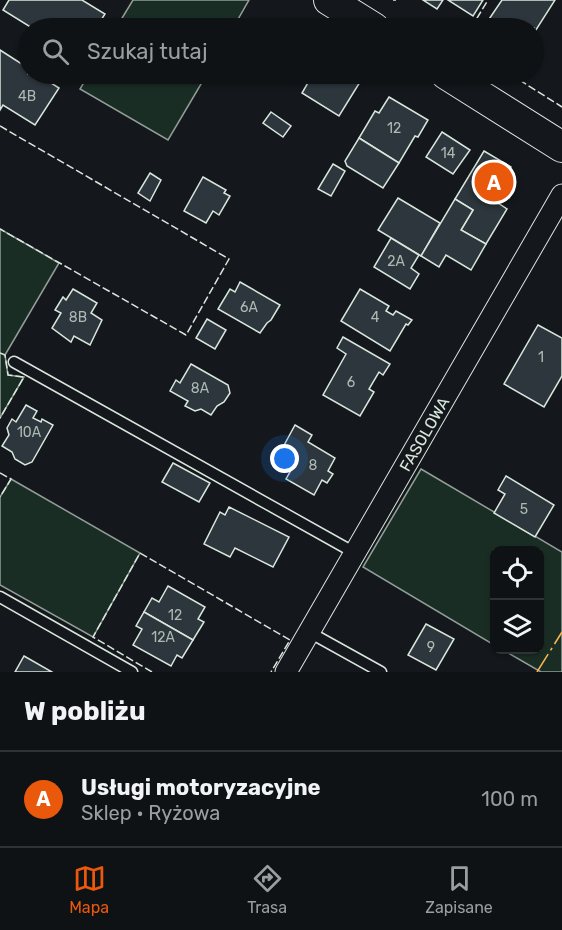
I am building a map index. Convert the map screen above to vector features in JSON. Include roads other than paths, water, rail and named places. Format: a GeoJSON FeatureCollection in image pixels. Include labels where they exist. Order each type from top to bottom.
{"type":"FeatureCollection","features":[{"type":"Feature","properties":{"kind":"street"},"geometry":{"type":"LineString","coordinates":[[329,0],[358,18]]}},
{"type":"Feature","properties":{"kind":"street"},"geometry":{"type":"LineString","coordinates":[[462,84],[562,147]]}},
{"type":"Feature","properties":{"kind":"street","name":"FASOLOWA"},"geometry":{"type":"LineString","coordinates":[[286,672],[562,195]]}},
{"type":"Feature","properties":{"kind":"lane"},"geometry":{"type":"LineString","coordinates":[[14,362],[355,554]]}},
{"type":"Feature","properties":{"kind":"lane"},"geometry":{"type":"LineString","coordinates":[[0,597],[132,672]]}},
{"type":"Feature","properties":{"kind":"lane"},"geometry":{"type":"LineString","coordinates":[[309,632],[381,672]]}},
{"type":"Feature","properties":{"kind":"place","name":"Usługi motoryzacyjne"},"geometry":{"type":"Point","coordinates":[494,182]}}]}
